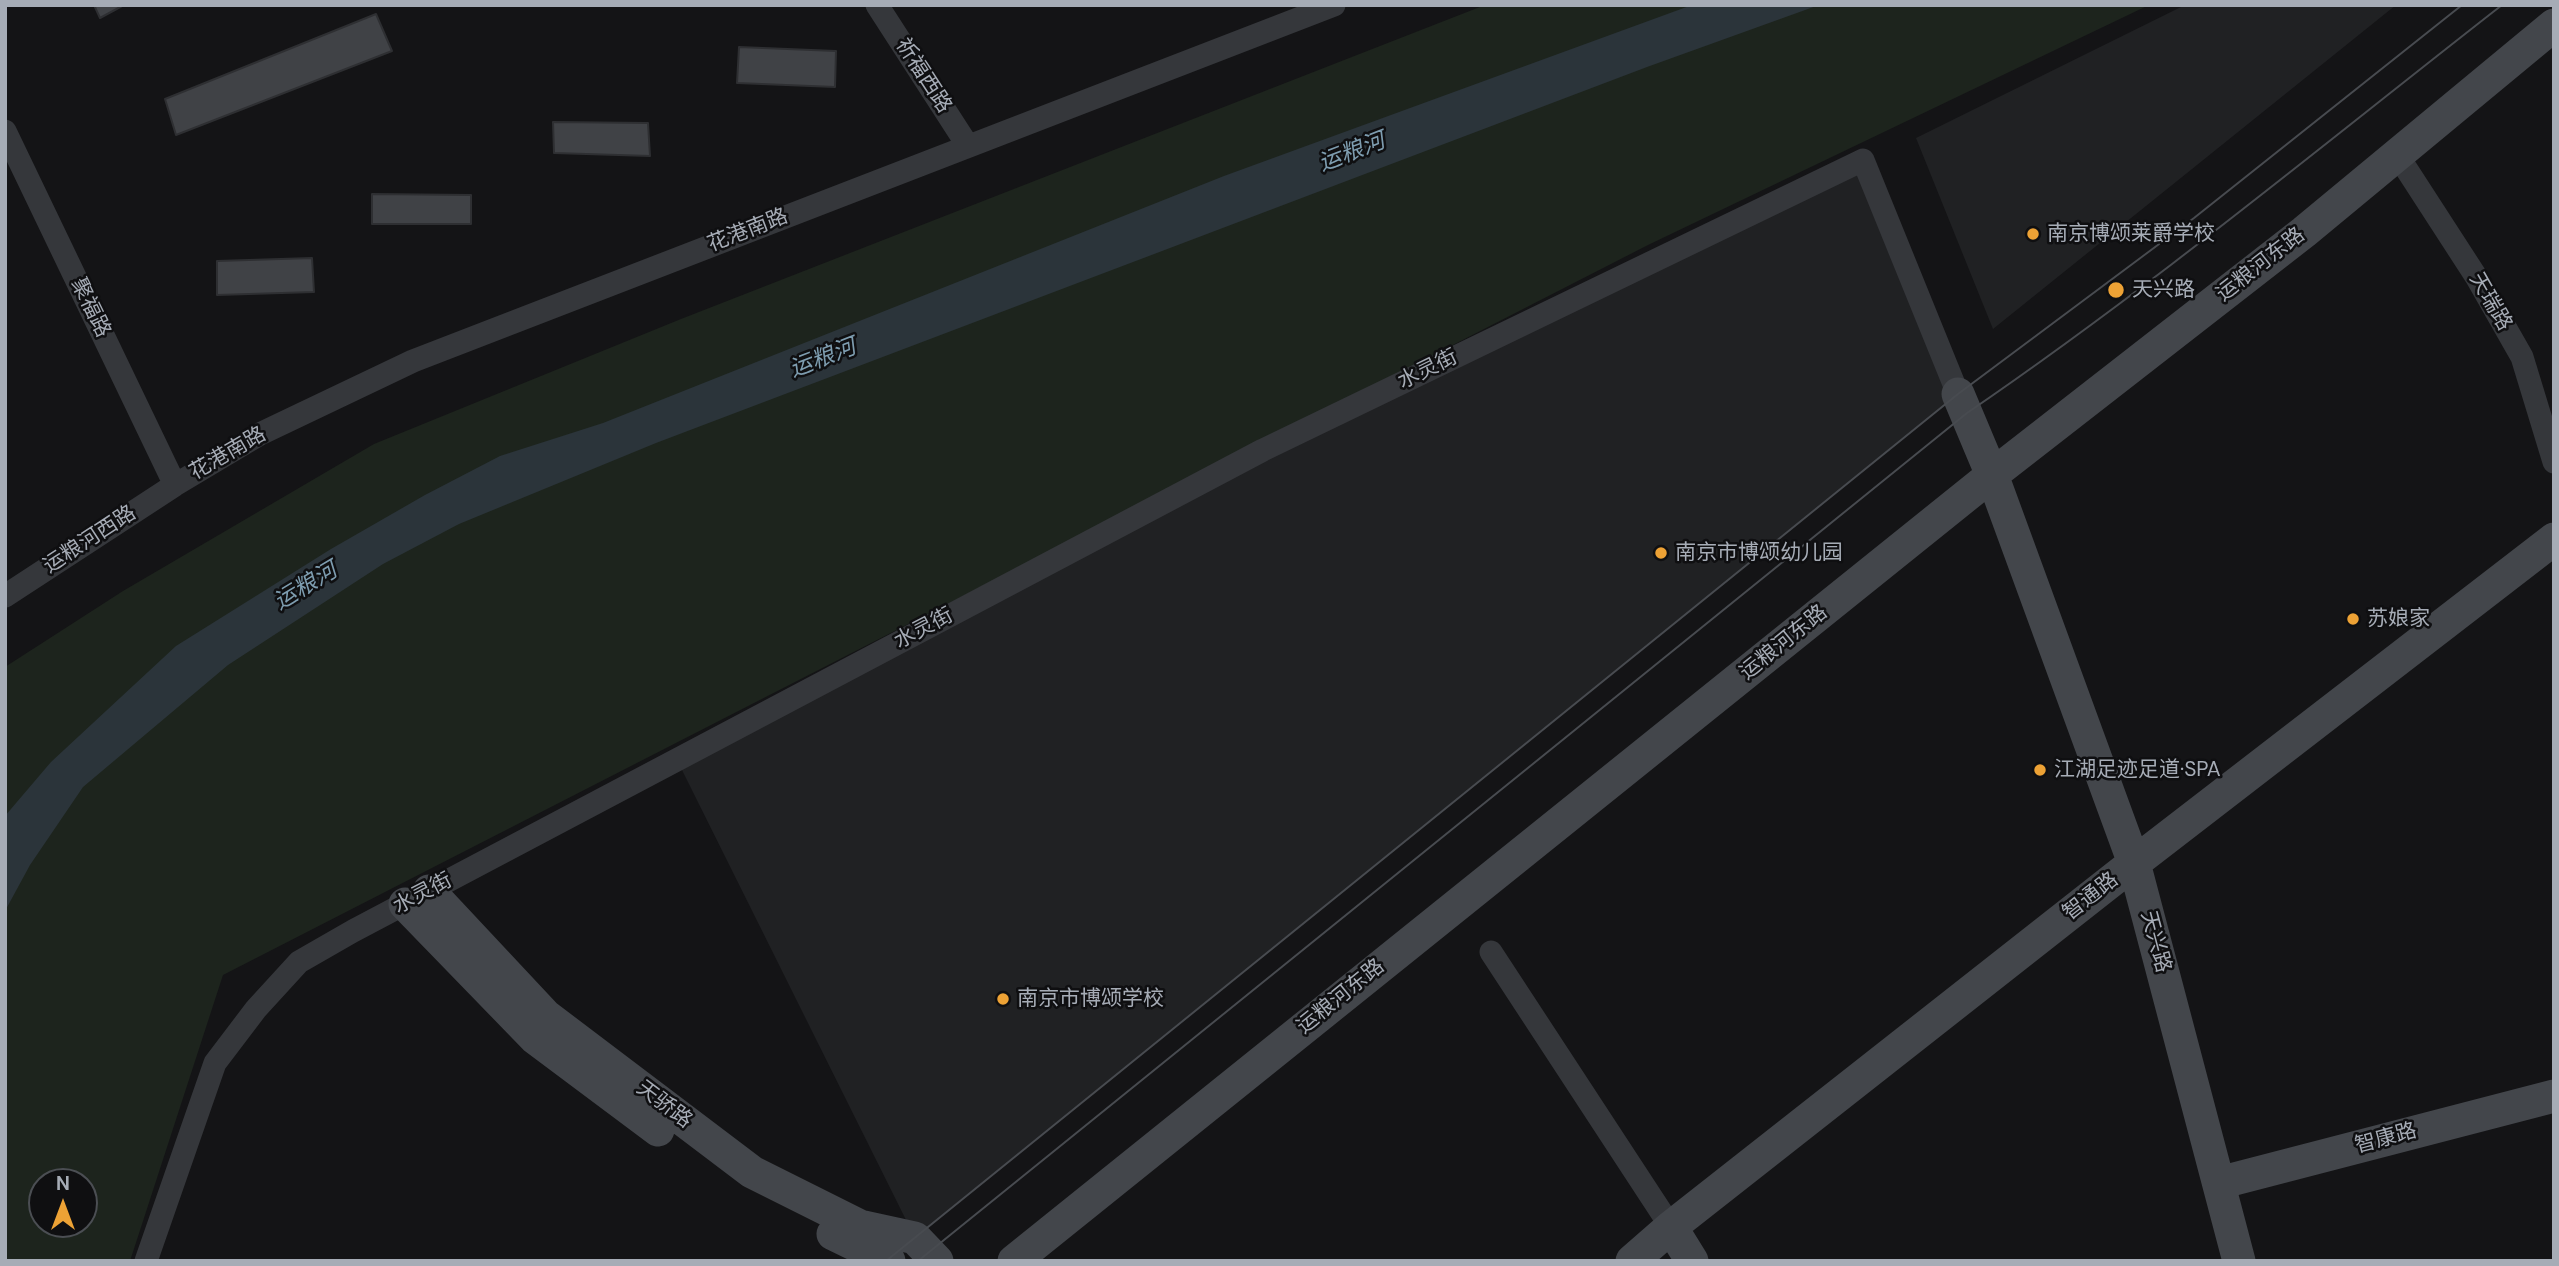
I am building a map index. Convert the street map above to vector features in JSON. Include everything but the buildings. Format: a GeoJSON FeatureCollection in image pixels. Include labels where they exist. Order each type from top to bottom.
{"type":"FeatureCollection","features":[{"type":"Feature","properties":{"kind":"street","name":"祈福西路"},"geometry":{"type":"LineString","coordinates":[[877,5],[968,146]]}},
{"type":"Feature","properties":{"kind":"street","name":"花港南路"},"geometry":{"type":"LineString","coordinates":[[175,485],[262,433],[413,361],[1334,5]]}},
{"type":"Feature","properties":{"kind":"street","name":"运粮河东路"},"geometry":{"type":"LineString","coordinates":[[1014,1261],[1992,475],[2398,156],[2554,25]]}},
{"type":"Feature","properties":{"kind":"street","name":"聚福路"},"geometry":{"type":"LineString","coordinates":[[5,131],[175,485]]}},
{"type":"Feature","properties":{"kind":"street","name":"天瑞路"},"geometry":{"type":"LineString","coordinates":[[2398,156],[2477,278],[2522,357],[2554,462]]}},
{"type":"Feature","properties":{"kind":"street","name":"水灵街"},"geometry":{"type":"LineString","coordinates":[[146,1261],[215,1062],[256,1009],[299,962],[417,897],[1264,450],[1720,227],[1863,160],[1958,394]]}},
{"type":"Feature","properties":{"kind":"street","name":"天兴路"},"geometry":{"type":"LineString","coordinates":[[1958,394],[1992,475],[2134,863],[2239,1261]]}},
{"type":"Feature","properties":{"kind":"street","name":"运粮河西路"},"geometry":{"type":"LineString","coordinates":[[5,596],[175,485]]}},
{"type":"Feature","properties":{"kind":"street","name":"智通路"},"geometry":{"type":"LineString","coordinates":[[1632,1261],[1671,1227],[2134,863],[2554,539]]}},
{"type":"Feature","properties":{"kind":"street","name":"天骄路"},"geometry":{"type":"LineString","coordinates":[[417,897],[535,1038],[736,1187],[889,1261]]}},
{"type":"Feature","properties":{"kind":"street","name":"天骄路"},"geometry":{"type":"LineString","coordinates":[[417,897],[547,1016],[752,1172],[860,1226],[915,1238],[937,1261]]}},
{"type":"Feature","properties":{"kind":"street"},"geometry":{"type":"LineString","coordinates":[[1490,952],[1692,1261]]}},
{"type":"Feature","properties":{"kind":"street","name":"智康路"},"geometry":{"type":"LineString","coordinates":[[2219,1183],[2554,1096]]}},
{"type":"Feature","properties":{"kind":"shaded area"},"geometry":{"type":"Polygon","coordinates":[[[1485,5],[2149,5],[1648,245],[223,975],[130,1261],[5,1261],[5,667],[123,591],[374,444],[681,319],[1485,5]]]}},
{"type":"Feature","properties":{"kind":"shaded area","name":"南京博颂莱爵学校"},"geometry":{"type":"Polygon","coordinates":[[[2185,5],[2396,5],[1993,329],[1916,138],[2185,5]]]}},
{"type":"Feature","properties":{"kind":"shaded area","name":"南京市博颂学校"},"geometry":{"type":"Polygon","coordinates":[[[1863,160],[1958,394],[915,1238],[677,760],[1548,311],[1863,160]]]}},
{"type":"Feature","properties":{"kind":"water","name":"运粮河"},"geometry":{"type":"Polygon","coordinates":[[[1692,5],[1819,5],[1647,67],[656,443],[459,524],[383,564],[228,665],[83,787],[30,865],[5,911],[5,816],[51,762],[176,646],[331,549],[425,495],[500,456],[603,423],[1224,176],[1692,5]]]}},
{"type":"Feature","properties":{"kind":"tram line"},"geometry":{"type":"LineString","coordinates":[[886,1261],[1958,394],[2194,218],[2462,5]]}},
{"type":"Feature","properties":{"kind":"tram line"},"geometry":{"type":"LineString","coordinates":[[918,1261],[1967,413],[2171,264],[2502,5]]}},
{"type":"Feature","properties":{"kind":"place","name":"南京博颂莱爵学校"},"geometry":{"type":"Point","coordinates":[2033,234]}},
{"type":"Feature","properties":{"kind":"place","name":"天兴路"},"geometry":{"type":"Point","coordinates":[2116,290]}},
{"type":"Feature","properties":{"kind":"place","name":"南京市博颂幼儿园"},"geometry":{"type":"Point","coordinates":[1661,553]}},
{"type":"Feature","properties":{"kind":"place","name":"苏娘家"},"geometry":{"type":"Point","coordinates":[2353,619]}},
{"type":"Feature","properties":{"kind":"place","name":"江湖足迹足道·SPA"},"geometry":{"type":"Point","coordinates":[2040,770]}},
{"type":"Feature","properties":{"kind":"place","name":"南京市博颂学校"},"geometry":{"type":"Point","coordinates":[1003,999]}}]}
